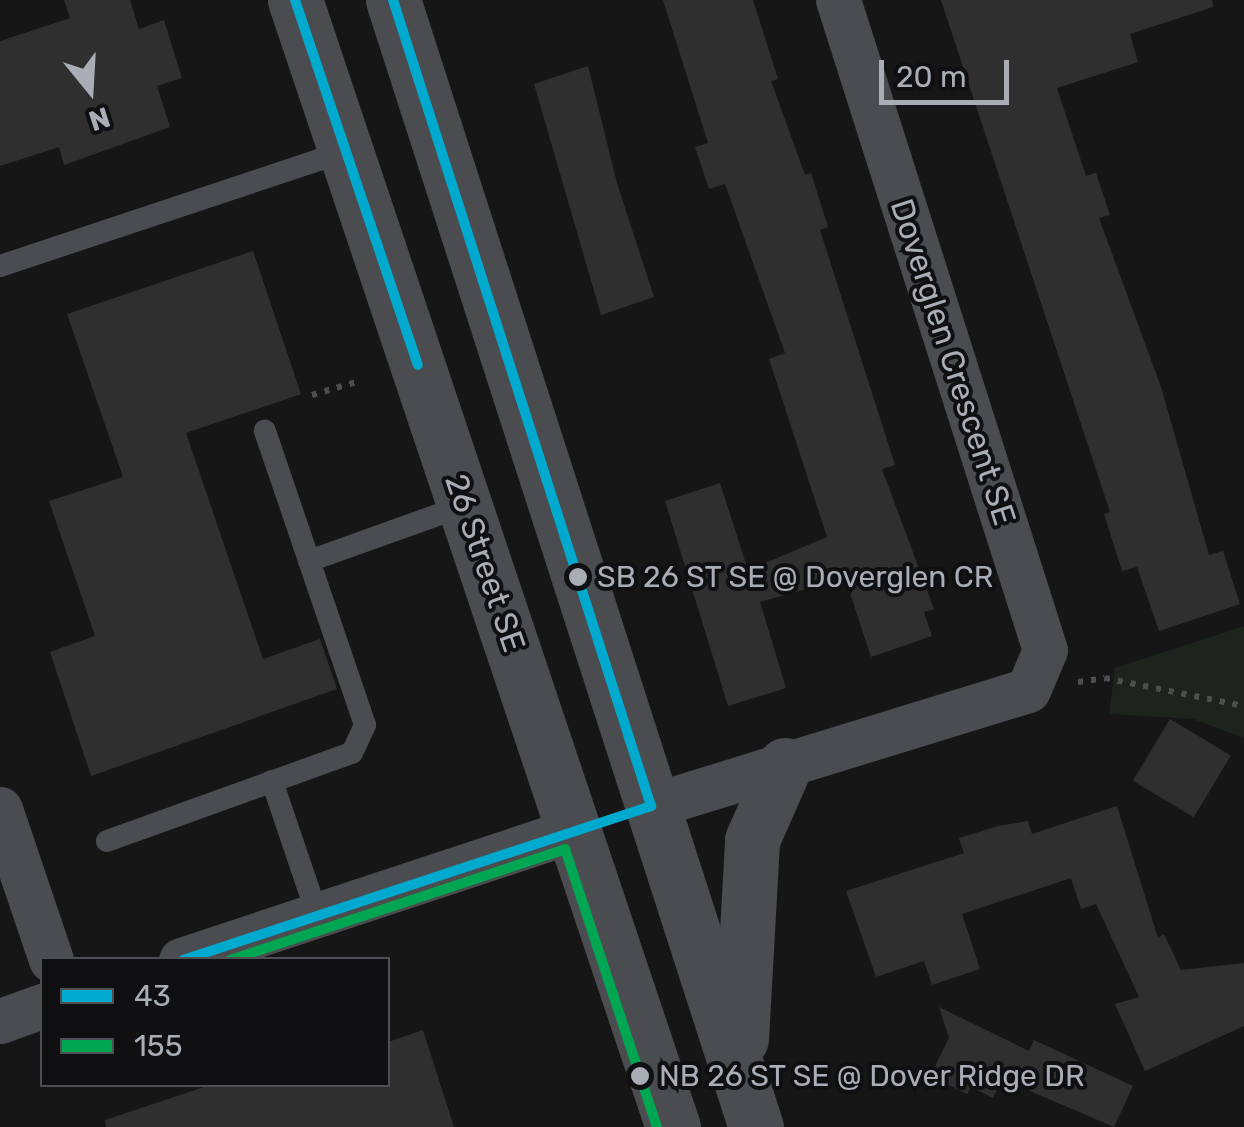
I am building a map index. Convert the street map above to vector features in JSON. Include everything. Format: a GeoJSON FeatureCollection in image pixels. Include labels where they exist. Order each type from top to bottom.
{"type":"FeatureCollection","features":[{"type":"Feature","properties":{"kind":"street","name":"26 Street SE"},"geometry":{"type":"LineString","coordinates":[[295,0],[673,1127]]}},
{"type":"Feature","properties":{"kind":"street"},"geometry":{"type":"LineString","coordinates":[[393,0],[748,1102]]}},
{"type":"Feature","properties":{"kind":"street","name":"Doverglen Crescent SE"},"geometry":{"type":"LineString","coordinates":[[838,0],[1045,650],[1028,690]]}},
{"type":"Feature","properties":{"kind":"street"},"geometry":{"type":"LineString","coordinates":[[191,957],[574,830],[1028,690]]}},
{"type":"Feature","properties":{"kind":"street"},"geometry":{"type":"LineString","coordinates":[[748,1102],[752,840],[786,765]]}},
{"type":"Feature","properties":{"kind":"street"},"geometry":{"type":"LineString","coordinates":[[0,809],[49,957]]}},
{"type":"Feature","properties":{"kind":"street"},"geometry":{"type":"LineString","coordinates":[[0,1021],[40,1007]]}},
{"type":"Feature","properties":{"kind":"lane"},"geometry":{"type":"LineString","coordinates":[[0,266],[346,151]]}},
{"type":"Feature","properties":{"kind":"lane"},"geometry":{"type":"LineString","coordinates":[[107,841],[352,753],[364,725],[265,431]]}},
{"type":"Feature","properties":{"kind":"lane"},"geometry":{"type":"LineString","coordinates":[[309,560],[465,504]]}},
{"type":"Feature","properties":{"kind":"lane"},"geometry":{"type":"LineString","coordinates":[[272,781],[317,914]]}},
{"type":"Feature","properties":{"kind":"path"},"geometry":{"type":"LineString","coordinates":[[312,394],[360,380]]}},
{"type":"Feature","properties":{"kind":"path"},"geometry":{"type":"LineString","coordinates":[[1028,690],[1105,678],[1244,706]]}},
{"type":"Feature","properties":{"kind":"shaded area"},"geometry":{"type":"Polygon","coordinates":[[[1244,626],[1244,738],[1193,719],[1109,714],[1115,668],[1244,626]]]}},
{"type":"Feature","properties":{"kind":"building"},"geometry":{"type":"Polygon","coordinates":[[[64,0],[130,0],[139,29],[164,20],[182,78],[157,86],[170,127],[64,165],[59,147],[0,166],[0,41],[70,18],[64,0]]]}},
{"type":"Feature","properties":{"kind":"building"},"geometry":{"type":"Polygon","coordinates":[[[663,0],[753,0],[778,79],[771,81],[805,175],[811,173],[828,227],[820,230],[895,465],[882,469],[934,609],[924,612],[932,636],[871,657],[845,578],[760,602],[786,688],[728,706],[665,501],[720,483],[748,570],[827,537],[769,359],[785,353],[725,184],[709,189],[695,147],[708,143],[663,0]]]}},
{"type":"Feature","properties":{"kind":"building"},"geometry":{"type":"Polygon","coordinates":[[[941,0],[1212,0],[1213,7],[1130,34],[1138,62],[1057,88],[1086,176],[1096,173],[1110,215],[1099,218],[1161,387],[1209,555],[1223,551],[1240,604],[1159,631],[1137,567],[1122,571],[1104,514],[1110,512],[941,0]]]}},
{"type":"Feature","properties":{"kind":"building"},"geometry":{"type":"Polygon","coordinates":[[[588,66],[617,183],[654,297],[601,315],[534,84],[588,66]]]}},
{"type":"Feature","properties":{"kind":"building"},"geometry":{"type":"Polygon","coordinates":[[[253,251],[301,394],[186,433],[263,659],[320,639],[337,689],[91,776],[50,652],[95,636],[49,501],[123,477],[67,314],[253,251]]]}},
{"type":"Feature","properties":{"kind":"building"},"geometry":{"type":"Polygon","coordinates":[[[1170,719],[1231,756],[1194,817],[1133,781],[1170,719]]]}},
{"type":"Feature","properties":{"kind":"building"},"geometry":{"type":"Polygon","coordinates":[[[1117,806],[1158,938],[1164,934],[1181,970],[1244,963],[1244,1026],[1145,1071],[1115,1004],[1139,997],[1096,904],[1081,909],[1071,878],[962,914],[980,969],[932,985],[924,961],[876,977],[846,891],[964,853],[959,838],[1028,821],[1032,834],[1117,806]]]}},
{"type":"Feature","properties":{"kind":"building"},"geometry":{"type":"Polygon","coordinates":[[[939,1007],[1029,1051],[1034,1040],[1133,1086],[1114,1127],[1002,1079],[993,1098],[971,1087],[967,1094],[930,1076],[949,1038],[939,1007]]]}},
{"type":"Feature","properties":{"kind":"building"},"geometry":{"type":"Polygon","coordinates":[[[423,1030],[454,1127],[106,1127],[105,1120],[204,1087],[390,1087],[390,1041],[423,1030]]]}},
{"type":"Feature","properties":{"kind":"transit line","name":"43"},"geometry":{"type":"LineString","coordinates":[[295,0],[418,365]]}},
{"type":"Feature","properties":{"kind":"transit line","name":"43"},"geometry":{"type":"LineString","coordinates":[[192,957],[651,806],[393,0]]}},
{"type":"Feature","properties":{"kind":"transit line","name":"155"},"geometry":{"type":"LineString","coordinates":[[239,957],[565,849],[657,1127]]}},
{"type":"Feature","properties":{"kind":"place","name":"SB 26 ST SE @ Doverglen CR"},"geometry":{"type":"Point","coordinates":[578,577]}},
{"type":"Feature","properties":{"kind":"place","name":"NB 26 ST SE @ Dover Ridge DR"},"geometry":{"type":"Point","coordinates":[640,1076]}}]}
